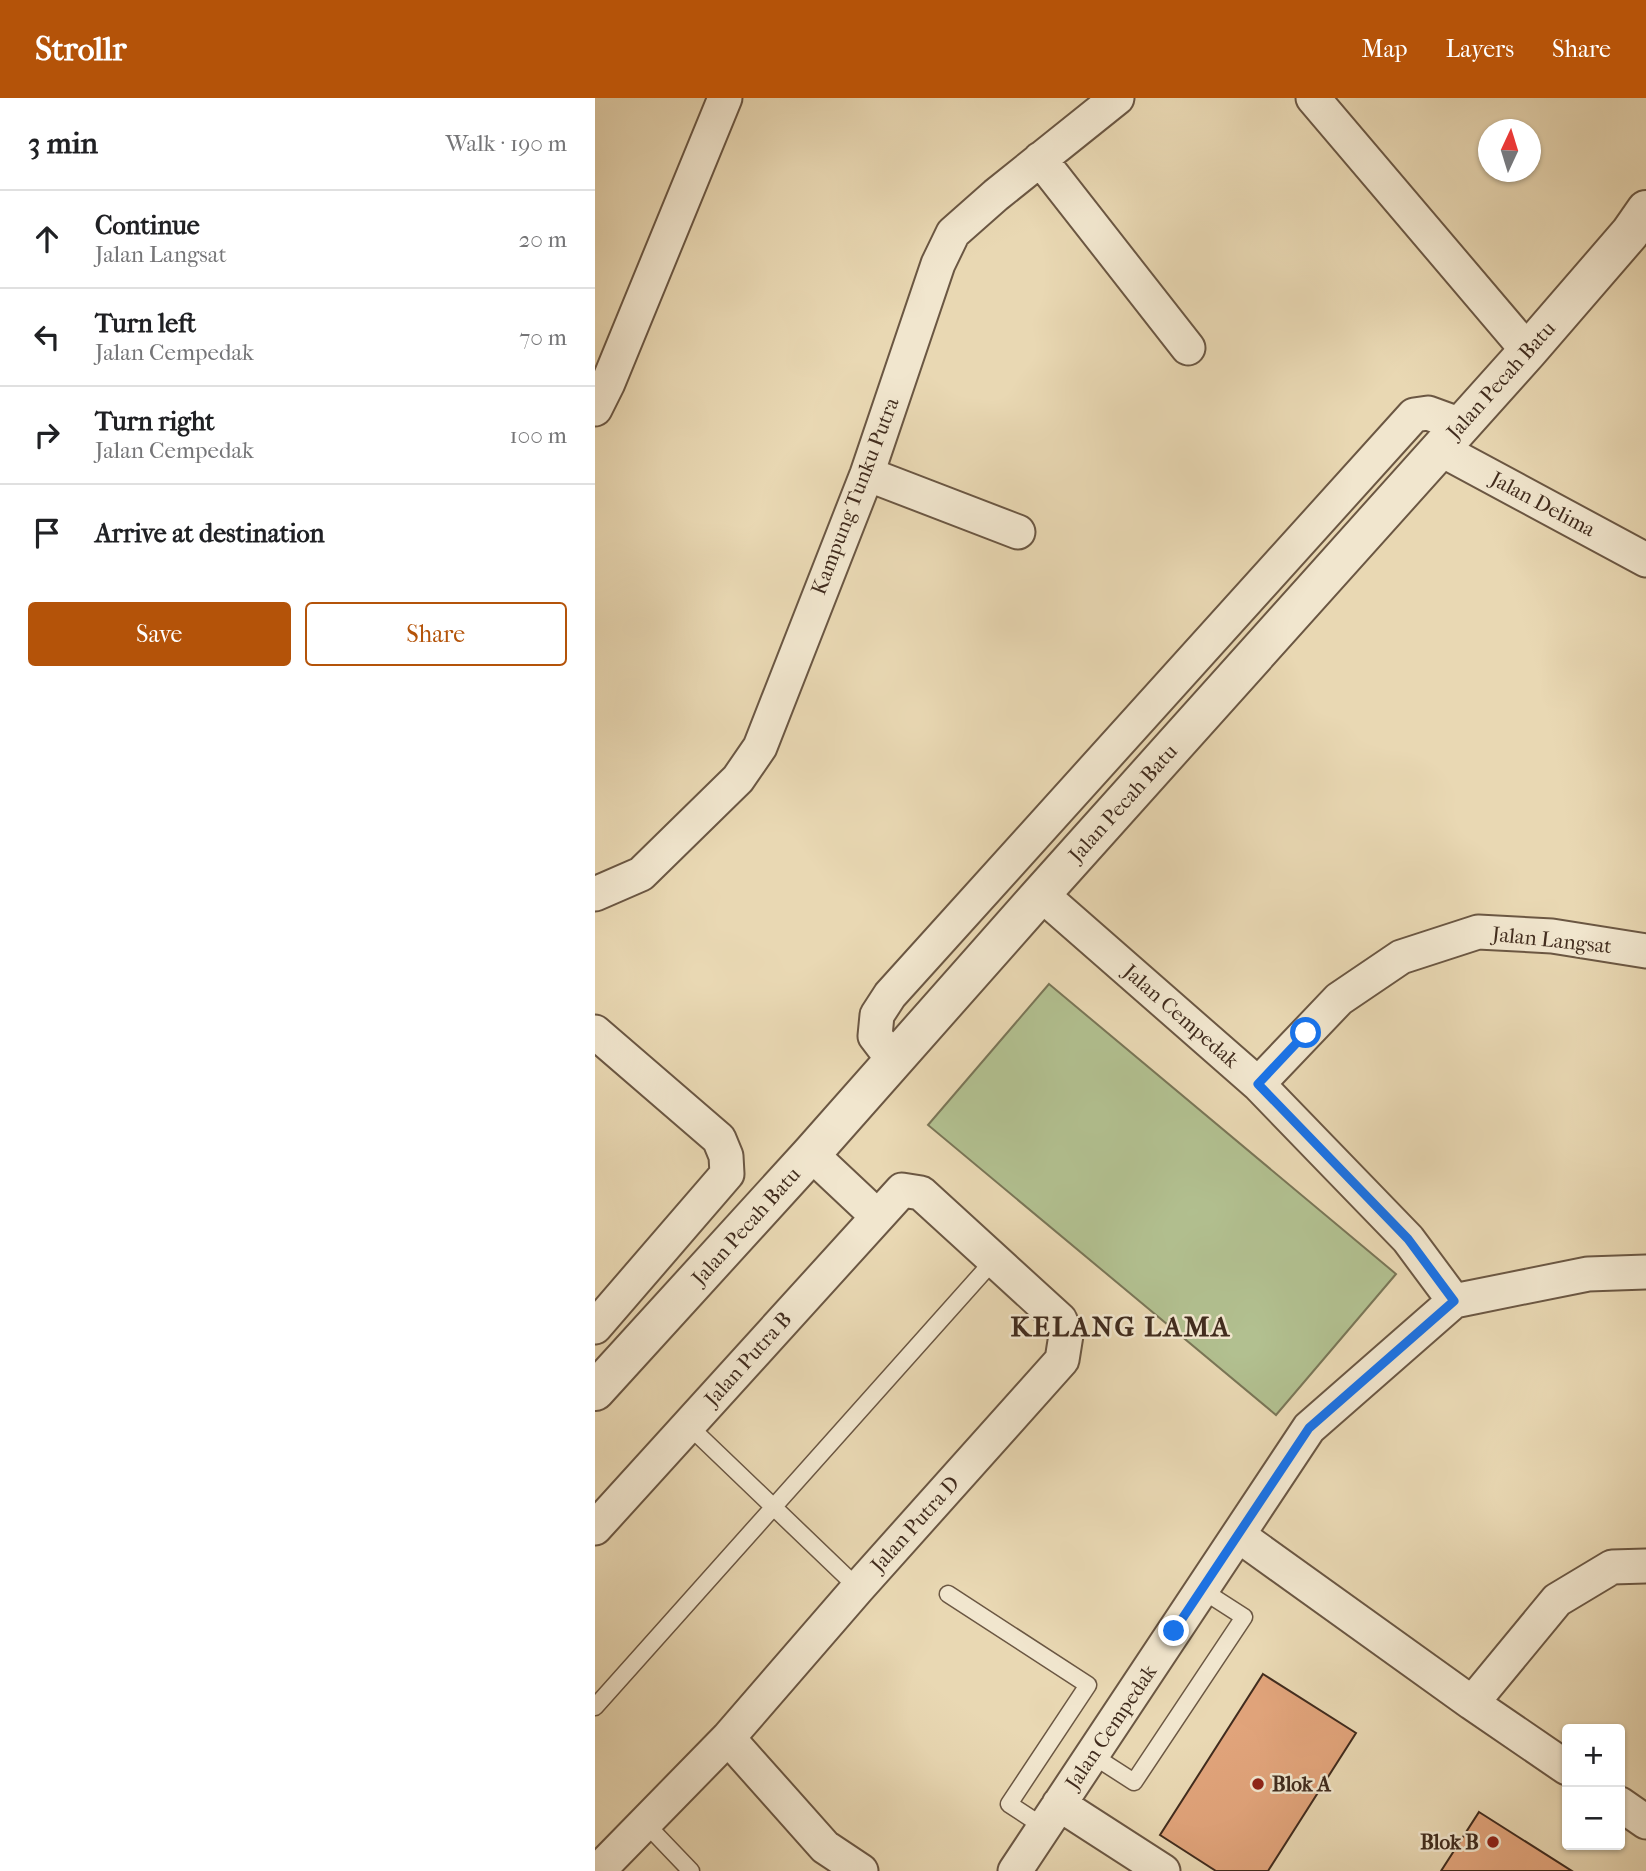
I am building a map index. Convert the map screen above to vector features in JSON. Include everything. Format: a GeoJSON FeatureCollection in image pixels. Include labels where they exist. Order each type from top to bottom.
{"type":"FeatureCollection","features":[{"type":"Feature","properties":{"kind":"street"},"geometry":{"type":"LineString","coordinates":[[595,409],[725,98]]}},
{"type":"Feature","properties":{"kind":"street","name":"Kampung Tunku Putra"},"geometry":{"type":"LineString","coordinates":[[595,894],[641,874],[738,779],[759,747],[867,474],[938,264],[953,233],[1117,98]]}},
{"type":"Feature","properties":{"kind":"street"},"geometry":{"type":"LineString","coordinates":[[1313,98],[1528,351]]}},
{"type":"Feature","properties":{"kind":"street"},"geometry":{"type":"LineString","coordinates":[[1040,159],[1188,348]]}},
{"type":"Feature","properties":{"kind":"street","name":"Jalan Pecah Batu"},"geometry":{"type":"LineString","coordinates":[[595,1391],[811,1154],[1528,351],[1630,233],[1646,210]]}},
{"type":"Feature","properties":{"kind":"street","name":"Jalan Delima"},"geometry":{"type":"LineString","coordinates":[[894,1061],[875,1036],[877,1014],[899,985],[1414,415],[1428,413],[1450,437],[1646,560]]}},
{"type":"Feature","properties":{"kind":"street"},"geometry":{"type":"LineString","coordinates":[[867,474],[1018,532]]}},
{"type":"Feature","properties":{"kind":"street","name":"Jalan Cempedak"},"geometry":{"type":"LineString","coordinates":[[1041,894],[1258,1084],[1408,1239],[1454,1301]]}},
{"type":"Feature","properties":{"kind":"street","name":"Jalan Langsat"},"geometry":{"type":"LineString","coordinates":[[1258,1084],[1339,999],[1401,957],[1478,932],[1552,936],[1646,951]]}},
{"type":"Feature","properties":{"kind":"street"},"geometry":{"type":"LineString","coordinates":[[595,1032],[719,1139],[726,1156],[727,1174],[595,1327]]}},
{"type":"Feature","properties":{"kind":"street"},"geometry":{"type":"LineString","coordinates":[[811,1154],[877,1216]]}},
{"type":"Feature","properties":{"kind":"street","name":"Jalan Putra B"},"geometry":{"type":"LineString","coordinates":[[595,1528],[902,1190]]}},
{"type":"Feature","properties":{"kind":"street","name":"Jalan Putra D"},"geometry":{"type":"LineString","coordinates":[[597,1871],[728,1738],[1062,1360],[1066,1335],[1060,1320],[921,1193],[902,1190]]}},
{"type":"Feature","properties":{"kind":"street","name":"Jalan Cempedak"},"geometry":{"type":"LineString","coordinates":[[1015,1871],[1309,1428],[1454,1301],[1588,1274],[1646,1272]]}},
{"type":"Feature","properties":{"kind":"street"},"geometry":{"type":"LineString","coordinates":[[595,1333],[625,1358]]}},
{"type":"Feature","properties":{"kind":"street"},"geometry":{"type":"LineString","coordinates":[[1238,1535],[1562,1765]]}},
{"type":"Feature","properties":{"kind":"street"},"geometry":{"type":"LineString","coordinates":[[1472,1703],[1556,1600],[1612,1567],[1646,1566]]}},
{"type":"Feature","properties":{"kind":"street"},"geometry":{"type":"LineString","coordinates":[[728,1738],[825,1847],[861,1871]]}},
{"type":"Feature","properties":{"kind":"street"},"geometry":{"type":"LineString","coordinates":[[1625,1807],[1646,1822]]}},
{"type":"Feature","properties":{"kind":"street"},"geometry":{"type":"LineString","coordinates":[[1051,1815],[1163,1871]]}},
{"type":"Feature","properties":{"kind":"lane"},"geometry":{"type":"LineString","coordinates":[[595,1707],[994,1259]]}},
{"type":"Feature","properties":{"kind":"lane"},"geometry":{"type":"LineString","coordinates":[[688,1425],[858,1588]]}},
{"type":"Feature","properties":{"kind":"lane"},"geometry":{"type":"LineString","coordinates":[[1092,1755],[1134,1782],[1244,1617],[1202,1590]]}},
{"type":"Feature","properties":{"kind":"lane"},"geometry":{"type":"LineString","coordinates":[[948,1594],[1088,1685],[1009,1804],[1051,1815]]}},
{"type":"Feature","properties":{"kind":"lane"},"geometry":{"type":"LineString","coordinates":[[645,1823],[691,1871]]}},
{"type":"Feature","properties":{"kind":"green space"},"geometry":{"type":"Polygon","coordinates":[[[1049,984],[1396,1274],[1276,1415],[928,1125],[1049,984]]]}},
{"type":"Feature","properties":{"kind":"building","name":"Blok A"},"geometry":{"type":"Polygon","coordinates":[[[1263,1674],[1356,1733],[1268,1871],[1216,1871],[1160,1835],[1263,1674]]]}},
{"type":"Feature","properties":{"kind":"building","name":"Blok B"},"geometry":{"type":"Polygon","coordinates":[[[1479,1812],[1572,1871],[1441,1871],[1479,1812]]]}},
{"type":"Feature","properties":{"kind":"place","name":"Blok A"},"geometry":{"type":"Point","coordinates":[1258,1784]}},
{"type":"Feature","properties":{"kind":"place","name":"Blok B"},"geometry":{"type":"Point","coordinates":[1493,1842]}},
{"type":"Feature","properties":{"kind":"district","name":"KELANG LAMA"},"geometry":{"type":"Point","coordinates":[1121,1326]}},
{"type":"Feature","properties":{"kind":"route"},"geometry":{"type":"LineString","coordinates":[[1174,1631],[1309,1428],[1454,1301],[1408,1239],[1258,1084],[1306,1033]]}}]}
